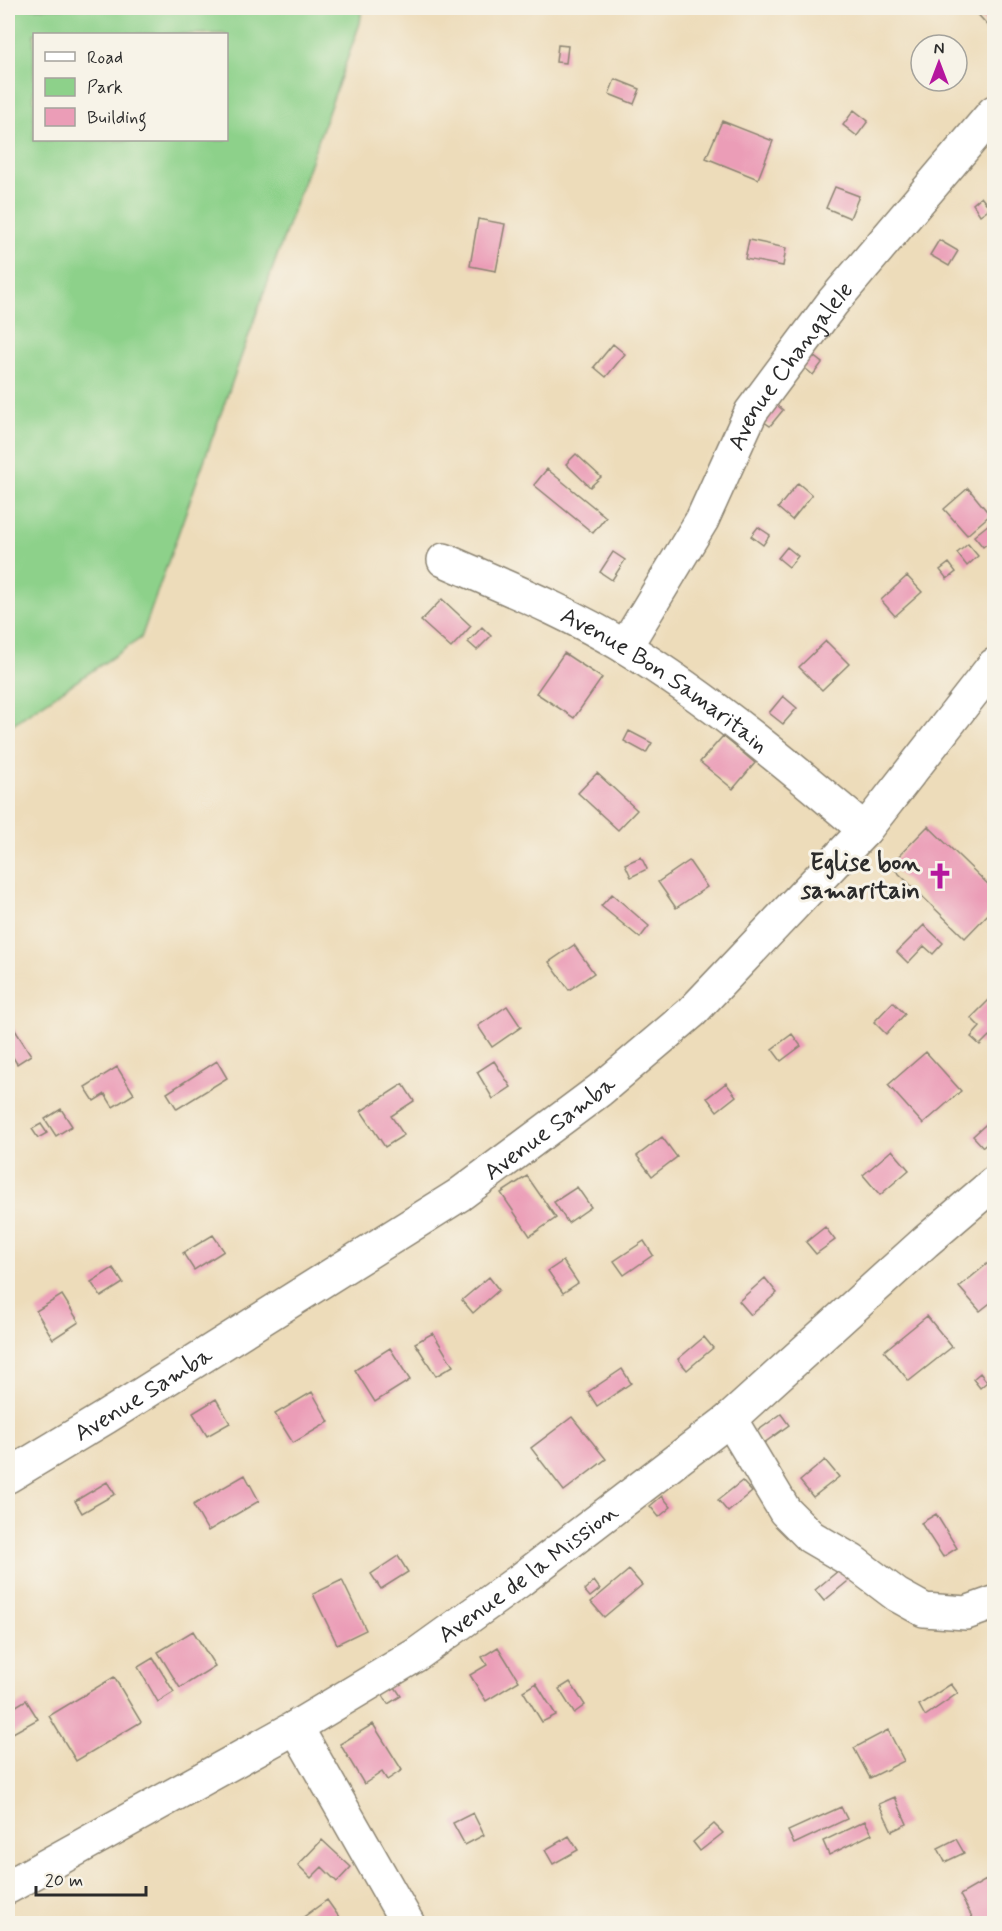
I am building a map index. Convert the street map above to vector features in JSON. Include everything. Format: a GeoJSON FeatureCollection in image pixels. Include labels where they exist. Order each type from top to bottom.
{"type":"FeatureCollection","features":[{"type":"Feature","properties":{"kind":"street","name":"Avenue Changalele"},"geometry":{"type":"LineString","coordinates":[[625,647],[702,520],[751,412],[833,302],[994,112]]}},
{"type":"Feature","properties":{"kind":"street","name":"Avenue Bon Samaritain"},"geometry":{"type":"LineString","coordinates":[[444,560],[550,607],[625,647],[751,734],[865,830]]}},
{"type":"Feature","properties":{"kind":"street","name":"Avenue Samba"},"geometry":{"type":"LineString","coordinates":[[8,1476],[459,1195],[600,1090],[692,1012],[865,830],[994,665]]}},
{"type":"Feature","properties":{"kind":"street","name":"Avenue de la Mission"},"geometry":{"type":"LineString","coordinates":[[8,1887],[296,1727],[416,1655],[519,1581],[730,1419],[925,1242],[994,1183]]}},
{"type":"Feature","properties":{"kind":"street"},"geometry":{"type":"LineString","coordinates":[[730,1419],[785,1511],[812,1537],[852,1561],[897,1595],[924,1610],[966,1613],[994,1603]]}},
{"type":"Feature","properties":{"kind":"street"},"geometry":{"type":"LineString","coordinates":[[296,1727],[408,1923]]}},
{"type":"Feature","properties":{"kind":"green space"},"geometry":{"type":"Polygon","coordinates":[[[8,8],[362,8],[360,23],[141,638],[8,727],[8,8]]]}},
{"type":"Feature","properties":{"kind":"building"},"geometry":{"type":"Polygon","coordinates":[[[972,8],[994,8],[994,32],[972,8]]]}},
{"type":"Feature","properties":{"kind":"building"},"geometry":{"type":"Polygon","coordinates":[[[558,45],[568,46],[566,63],[556,62],[558,45]]]}},
{"type":"Feature","properties":{"kind":"building"},"geometry":{"type":"Polygon","coordinates":[[[615,79],[640,89],[634,104],[609,94],[615,79]]]}},
{"type":"Feature","properties":{"kind":"building"},"geometry":{"type":"Polygon","coordinates":[[[854,110],[868,121],[857,136],[843,125],[854,110]]]}},
{"type":"Feature","properties":{"kind":"building"},"geometry":{"type":"Polygon","coordinates":[[[722,121],[773,141],[758,179],[706,158],[722,121]]]}},
{"type":"Feature","properties":{"kind":"building"},"geometry":{"type":"Polygon","coordinates":[[[835,187],[859,196],[850,218],[826,208],[835,187]]]}},
{"type":"Feature","properties":{"kind":"building"},"geometry":{"type":"Polygon","coordinates":[[[981,197],[990,208],[980,215],[973,204],[981,197]]]}},
{"type":"Feature","properties":{"kind":"building"},"geometry":{"type":"Polygon","coordinates":[[[478,219],[505,224],[496,271],[470,266],[478,219]]]}},
{"type":"Feature","properties":{"kind":"building"},"geometry":{"type":"Polygon","coordinates":[[[749,240],[786,248],[783,266],[745,259],[749,240]]]}},
{"type":"Feature","properties":{"kind":"building"},"geometry":{"type":"Polygon","coordinates":[[[939,240],[958,251],[949,266],[930,255],[939,240]]]}},
{"type":"Feature","properties":{"kind":"building"},"geometry":{"type":"Polygon","coordinates":[[[613,344],[625,354],[606,377],[594,367],[613,344]]]}},
{"type":"Feature","properties":{"kind":"building"},"geometry":{"type":"Polygon","coordinates":[[[808,352],[822,363],[813,375],[800,364],[808,352]]]}},
{"type":"Feature","properties":{"kind":"building"},"geometry":{"type":"Polygon","coordinates":[[[770,400],[783,410],[770,426],[757,417],[770,400]]]}},
{"type":"Feature","properties":{"kind":"building"},"geometry":{"type":"Polygon","coordinates":[[[576,454],[601,477],[590,487],[566,464],[576,454]]]}},
{"type":"Feature","properties":{"kind":"building"},"geometry":{"type":"Polygon","coordinates":[[[547,469],[606,517],[593,533],[534,485],[547,469]]]}},
{"type":"Feature","properties":{"kind":"building"},"geometry":{"type":"Polygon","coordinates":[[[798,483],[812,495],[792,520],[778,508],[798,483]]]}},
{"type":"Feature","properties":{"kind":"building"},"geometry":{"type":"Polygon","coordinates":[[[968,488],[990,515],[967,535],[944,509],[968,488]]]}},
{"type":"Feature","properties":{"kind":"building"},"geometry":{"type":"Polygon","coordinates":[[[994,520],[994,538],[983,547],[974,536],[994,520]]]}},
{"type":"Feature","properties":{"kind":"building"},"geometry":{"type":"Polygon","coordinates":[[[758,527],[770,535],[763,545],[751,536],[758,527]]]}},
{"type":"Feature","properties":{"kind":"building"},"geometry":{"type":"Polygon","coordinates":[[[968,544],[978,556],[967,566],[957,553],[968,544]]]}},
{"type":"Feature","properties":{"kind":"building"},"geometry":{"type":"Polygon","coordinates":[[[787,547],[798,556],[789,567],[778,558],[787,547]]]}},
{"type":"Feature","properties":{"kind":"building"},"geometry":{"type":"Polygon","coordinates":[[[613,552],[625,560],[612,580],[600,572],[613,552]]]}},
{"type":"Feature","properties":{"kind":"building"},"geometry":{"type":"Polygon","coordinates":[[[949,563],[956,572],[947,579],[940,570],[949,563]]]}},
{"type":"Feature","properties":{"kind":"building"},"geometry":{"type":"Polygon","coordinates":[[[907,576],[922,592],[895,616],[881,600],[907,576]]]}},
{"type":"Feature","properties":{"kind":"building"},"geometry":{"type":"Polygon","coordinates":[[[442,599],[471,626],[451,648],[421,621],[442,599]]]}},
{"type":"Feature","properties":{"kind":"building"},"geometry":{"type":"Polygon","coordinates":[[[482,627],[491,636],[477,650],[468,642],[482,627]]]}},
{"type":"Feature","properties":{"kind":"building"},"geometry":{"type":"Polygon","coordinates":[[[826,641],[849,664],[822,690],[799,667],[826,641]]]}},
{"type":"Feature","properties":{"kind":"building"},"geometry":{"type":"Polygon","coordinates":[[[564,653],[602,678],[574,718],[536,693],[564,653]]]}},
{"type":"Feature","properties":{"kind":"building"},"geometry":{"type":"Polygon","coordinates":[[[783,696],[797,708],[783,724],[769,713],[783,696]]]}},
{"type":"Feature","properties":{"kind":"building"},"geometry":{"type":"Polygon","coordinates":[[[629,731],[652,743],[646,753],[624,741],[629,731]]]}},
{"type":"Feature","properties":{"kind":"building"},"geometry":{"type":"Polygon","coordinates":[[[723,736],[755,763],[733,789],[700,762],[723,736]]]}},
{"type":"Feature","properties":{"kind":"building"},"geometry":{"type":"Polygon","coordinates":[[[597,773],[637,810],[618,830],[578,793],[597,773]]]}},
{"type":"Feature","properties":{"kind":"building"},"geometry":{"type":"Polygon","coordinates":[[[928,826],[994,890],[994,908],[965,938],[890,865],[928,826]]]}},
{"type":"Feature","properties":{"kind":"building"},"geometry":{"type":"Polygon","coordinates":[[[641,857],[647,869],[631,877],[625,864],[641,857]]]}},
{"type":"Feature","properties":{"kind":"building"},"geometry":{"type":"Polygon","coordinates":[[[689,861],[707,887],[676,908],[658,882],[689,861]]]}},
{"type":"Feature","properties":{"kind":"building"},"geometry":{"type":"Polygon","coordinates":[[[612,894],[649,926],[640,938],[601,906],[612,894]]]}},
{"type":"Feature","properties":{"kind":"building"},"geometry":{"type":"Polygon","coordinates":[[[924,925],[943,943],[933,954],[924,946],[908,963],[897,952],[924,925]]]}},
{"type":"Feature","properties":{"kind":"building"},"geometry":{"type":"Polygon","coordinates":[[[574,945],[594,973],[569,990],[549,962],[574,945]]]}},
{"type":"Feature","properties":{"kind":"building"},"geometry":{"type":"Polygon","coordinates":[[[989,1000],[994,1005],[994,1041],[989,1036],[980,1045],[971,1037],[980,1027],[971,1018],[989,1000]]]}},
{"type":"Feature","properties":{"kind":"building"},"geometry":{"type":"Polygon","coordinates":[[[893,1002],[905,1014],[886,1034],[874,1022],[893,1002]]]}},
{"type":"Feature","properties":{"kind":"building"},"geometry":{"type":"Polygon","coordinates":[[[507,1006],[521,1027],[492,1047],[478,1026],[507,1006]]]}},
{"type":"Feature","properties":{"kind":"building"},"geometry":{"type":"Polygon","coordinates":[[[8,1019],[31,1055],[17,1064],[8,1049],[8,1019]]]}},
{"type":"Feature","properties":{"kind":"building"},"geometry":{"type":"Polygon","coordinates":[[[792,1034],[801,1046],[781,1061],[772,1049],[792,1034]]]}},
{"type":"Feature","properties":{"kind":"building"},"geometry":{"type":"Polygon","coordinates":[[[926,1052],[961,1091],[923,1124],[888,1085],[926,1052]]]}},
{"type":"Feature","properties":{"kind":"building"},"geometry":{"type":"Polygon","coordinates":[[[217,1061],[227,1078],[177,1109],[167,1093],[217,1061]]]}},
{"type":"Feature","properties":{"kind":"building"},"geometry":{"type":"Polygon","coordinates":[[[494,1061],[511,1087],[493,1099],[477,1072],[494,1061]]]}},
{"type":"Feature","properties":{"kind":"building"},"geometry":{"type":"Polygon","coordinates":[[[117,1067],[134,1094],[113,1107],[105,1094],[94,1101],[85,1087],[117,1067]]]}},
{"type":"Feature","properties":{"kind":"building"},"geometry":{"type":"Polygon","coordinates":[[[726,1083],[736,1096],[717,1111],[707,1098],[726,1083]]]}},
{"type":"Feature","properties":{"kind":"building"},"geometry":{"type":"Polygon","coordinates":[[[403,1084],[414,1101],[391,1116],[404,1135],[385,1147],[361,1111],[403,1084]]]}},
{"type":"Feature","properties":{"kind":"building"},"geometry":{"type":"Polygon","coordinates":[[[61,1109],[72,1126],[56,1136],[45,1119],[61,1109]]]}},
{"type":"Feature","properties":{"kind":"building"},"geometry":{"type":"Polygon","coordinates":[[[994,1117],[994,1138],[983,1147],[973,1136],[994,1117]]]}},
{"type":"Feature","properties":{"kind":"building"},"geometry":{"type":"Polygon","coordinates":[[[41,1124],[47,1133],[38,1138],[32,1129],[41,1124]]]}},
{"type":"Feature","properties":{"kind":"building"},"geometry":{"type":"Polygon","coordinates":[[[662,1137],[677,1157],[652,1176],[637,1156],[662,1137]]]}},
{"type":"Feature","properties":{"kind":"building"},"geometry":{"type":"Polygon","coordinates":[[[892,1150],[909,1170],[880,1195],[863,1175],[892,1150]]]}},
{"type":"Feature","properties":{"kind":"building"},"geometry":{"type":"Polygon","coordinates":[[[527,1176],[556,1218],[530,1236],[501,1193],[527,1176]]]}},
{"type":"Feature","properties":{"kind":"building"},"geometry":{"type":"Polygon","coordinates":[[[577,1187],[591,1207],[568,1223],[554,1202],[577,1187]]]}},
{"type":"Feature","properties":{"kind":"building"},"geometry":{"type":"Polygon","coordinates":[[[825,1227],[835,1240],[816,1254],[806,1242],[825,1227]]]}},
{"type":"Feature","properties":{"kind":"building"},"geometry":{"type":"Polygon","coordinates":[[[213,1235],[224,1251],[194,1270],[183,1253],[213,1235]]]}},
{"type":"Feature","properties":{"kind":"building"},"geometry":{"type":"Polygon","coordinates":[[[644,1241],[653,1255],[624,1275],[614,1261],[644,1241]]]}},
{"type":"Feature","properties":{"kind":"building"},"geometry":{"type":"Polygon","coordinates":[[[993,1259],[994,1300],[980,1311],[959,1287],[993,1259]]]}},
{"type":"Feature","properties":{"kind":"building"},"geometry":{"type":"Polygon","coordinates":[[[563,1261],[578,1283],[563,1293],[548,1271],[563,1261]]]}},
{"type":"Feature","properties":{"kind":"building"},"geometry":{"type":"Polygon","coordinates":[[[113,1268],[123,1283],[101,1297],[91,1282],[113,1268]]]}},
{"type":"Feature","properties":{"kind":"building"},"geometry":{"type":"Polygon","coordinates":[[[489,1277],[499,1290],[473,1313],[462,1300],[489,1277]]]}},
{"type":"Feature","properties":{"kind":"building"},"geometry":{"type":"Polygon","coordinates":[[[765,1278],[777,1293],[751,1315],[739,1301],[765,1278]]]}},
{"type":"Feature","properties":{"kind":"building"},"geometry":{"type":"Polygon","coordinates":[[[62,1295],[79,1322],[53,1339],[36,1311],[62,1295]]]}},
{"type":"Feature","properties":{"kind":"building"},"geometry":{"type":"Polygon","coordinates":[[[927,1316],[952,1347],[909,1381],[884,1351],[927,1316]]]}},
{"type":"Feature","properties":{"kind":"building"},"geometry":{"type":"Polygon","coordinates":[[[433,1333],[453,1366],[436,1376],[415,1343],[433,1333]]]}},
{"type":"Feature","properties":{"kind":"building"},"geometry":{"type":"Polygon","coordinates":[[[704,1337],[713,1348],[687,1370],[678,1359],[704,1337]]]}},
{"type":"Feature","properties":{"kind":"building"},"geometry":{"type":"Polygon","coordinates":[[[390,1348],[410,1380],[375,1402],[355,1370],[390,1348]]]}},
{"type":"Feature","properties":{"kind":"building"},"geometry":{"type":"Polygon","coordinates":[[[622,1369],[631,1383],[597,1406],[588,1392],[622,1369]]]}},
{"type":"Feature","properties":{"kind":"building"},"geometry":{"type":"Polygon","coordinates":[[[980,1373],[987,1382],[980,1388],[973,1379],[980,1373]]]}},
{"type":"Feature","properties":{"kind":"building"},"geometry":{"type":"Polygon","coordinates":[[[312,1392],[329,1422],[293,1443],[275,1414],[312,1392]]]}},
{"type":"Feature","properties":{"kind":"building"},"geometry":{"type":"Polygon","coordinates":[[[216,1399],[230,1423],[207,1436],[193,1413],[216,1399]]]}},
{"type":"Feature","properties":{"kind":"building"},"geometry":{"type":"Polygon","coordinates":[[[781,1414],[789,1425],[764,1443],[756,1432],[781,1414]]]}},
{"type":"Feature","properties":{"kind":"building"},"geometry":{"type":"Polygon","coordinates":[[[572,1417],[606,1459],[564,1491],[531,1448],[572,1417]]]}},
{"type":"Feature","properties":{"kind":"building"},"geometry":{"type":"Polygon","coordinates":[[[825,1460],[839,1477],[813,1497],[800,1481],[825,1460]]]}},
{"type":"Feature","properties":{"kind":"building"},"geometry":{"type":"Polygon","coordinates":[[[245,1475],[259,1501],[208,1531],[193,1505],[245,1475]]]}},
{"type":"Feature","properties":{"kind":"building"},"geometry":{"type":"Polygon","coordinates":[[[742,1481],[752,1492],[728,1512],[718,1500],[742,1481]]]}},
{"type":"Feature","properties":{"kind":"building"},"geometry":{"type":"Polygon","coordinates":[[[107,1482],[115,1494],[82,1513],[75,1501],[107,1482]]]}},
{"type":"Feature","properties":{"kind":"building"},"geometry":{"type":"Polygon","coordinates":[[[662,1496],[671,1507],[659,1517],[650,1506],[662,1496]]]}},
{"type":"Feature","properties":{"kind":"building"},"geometry":{"type":"Polygon","coordinates":[[[936,1514],[957,1548],[943,1557],[921,1523],[936,1514]]]}},
{"type":"Feature","properties":{"kind":"building"},"geometry":{"type":"Polygon","coordinates":[[[398,1556],[408,1572],[381,1589],[371,1574],[398,1556]]]}},
{"type":"Feature","properties":{"kind":"building"},"geometry":{"type":"Polygon","coordinates":[[[844,1566],[853,1577],[824,1601],[815,1590],[844,1566]]]}},
{"type":"Feature","properties":{"kind":"building"},"geometry":{"type":"Polygon","coordinates":[[[629,1570],[642,1585],[604,1617],[591,1602],[629,1570]]]}},
{"type":"Feature","properties":{"kind":"building"},"geometry":{"type":"Polygon","coordinates":[[[342,1580],[366,1630],[337,1644],[313,1594],[342,1580]]]}},
{"type":"Feature","properties":{"kind":"building"},"geometry":{"type":"Polygon","coordinates":[[[594,1581],[600,1589],[590,1597],[584,1590],[594,1581]]]}},
{"type":"Feature","properties":{"kind":"building"},"geometry":{"type":"Polygon","coordinates":[[[193,1631],[215,1666],[180,1688],[158,1652],[193,1631]]]}},
{"type":"Feature","properties":{"kind":"building"},"geometry":{"type":"Polygon","coordinates":[[[498,1647],[519,1681],[486,1701],[470,1675],[487,1665],[482,1657],[498,1647]]]}},
{"type":"Feature","properties":{"kind":"building"},"geometry":{"type":"Polygon","coordinates":[[[153,1658],[174,1692],[158,1702],[138,1667],[153,1658]]]}},
{"type":"Feature","properties":{"kind":"building"},"geometry":{"type":"Polygon","coordinates":[[[114,1677],[141,1722],[76,1761],[49,1716],[114,1677]]]}},
{"type":"Feature","properties":{"kind":"building"},"geometry":{"type":"Polygon","coordinates":[[[570,1682],[585,1705],[574,1713],[559,1689],[570,1682]]]}},
{"type":"Feature","properties":{"kind":"building"},"geometry":{"type":"Polygon","coordinates":[[[536,1683],[556,1715],[542,1722],[523,1691],[536,1683]]]}},
{"type":"Feature","properties":{"kind":"building"},"geometry":{"type":"Polygon","coordinates":[[[393,1684],[401,1696],[388,1704],[381,1692],[393,1684]]]}},
{"type":"Feature","properties":{"kind":"building"},"geometry":{"type":"Polygon","coordinates":[[[951,1684],[958,1693],[925,1716],[919,1705],[951,1684]]]}},
{"type":"Feature","properties":{"kind":"building"},"geometry":{"type":"Polygon","coordinates":[[[26,1700],[38,1719],[13,1733],[8,1724],[8,1711],[26,1700]]]}},
{"type":"Feature","properties":{"kind":"building"},"geometry":{"type":"Polygon","coordinates":[[[373,1724],[402,1770],[387,1780],[382,1772],[364,1784],[340,1744],[373,1724]]]}},
{"type":"Feature","properties":{"kind":"building"},"geometry":{"type":"Polygon","coordinates":[[[888,1730],[904,1761],[870,1778],[854,1748],[888,1730]]]}},
{"type":"Feature","properties":{"kind":"building"},"geometry":{"type":"Polygon","coordinates":[[[895,1797],[907,1824],[892,1831],[879,1804],[895,1797]]]}},
{"type":"Feature","properties":{"kind":"building"},"geometry":{"type":"Polygon","coordinates":[[[841,1807],[847,1819],[794,1844],[788,1831],[841,1807]]]}},
{"type":"Feature","properties":{"kind":"building"},"geometry":{"type":"Polygon","coordinates":[[[473,1813],[484,1835],[465,1845],[453,1823],[473,1813]]]}},
{"type":"Feature","properties":{"kind":"building"},"geometry":{"type":"Polygon","coordinates":[[[865,1821],[872,1834],[829,1855],[823,1841],[865,1821]]]}},
{"type":"Feature","properties":{"kind":"building"},"geometry":{"type":"Polygon","coordinates":[[[714,1824],[723,1833],[700,1851],[693,1842],[714,1824]]]}},
{"type":"Feature","properties":{"kind":"building"},"geometry":{"type":"Polygon","coordinates":[[[569,1836],[578,1850],[553,1864],[545,1850],[569,1836]]]}},
{"type":"Feature","properties":{"kind":"building"},"geometry":{"type":"Polygon","coordinates":[[[956,1839],[964,1853],[945,1862],[938,1848],[956,1839]]]}},
{"type":"Feature","properties":{"kind":"building"},"geometry":{"type":"Polygon","coordinates":[[[322,1840],[351,1867],[337,1882],[322,1867],[311,1878],[298,1865],[322,1840]]]}},
{"type":"Feature","properties":{"kind":"building"},"geometry":{"type":"Polygon","coordinates":[[[993,1876],[994,1924],[976,1924],[960,1895],[993,1876]]]}},
{"type":"Feature","properties":{"kind":"building"},"geometry":{"type":"Polygon","coordinates":[[[327,1900],[344,1924],[294,1924],[327,1900]]]}},
{"type":"Feature","properties":{"kind":"place","name":"Eglise bon samaritain"},"geometry":{"type":"Point","coordinates":[940,876]}}]}
